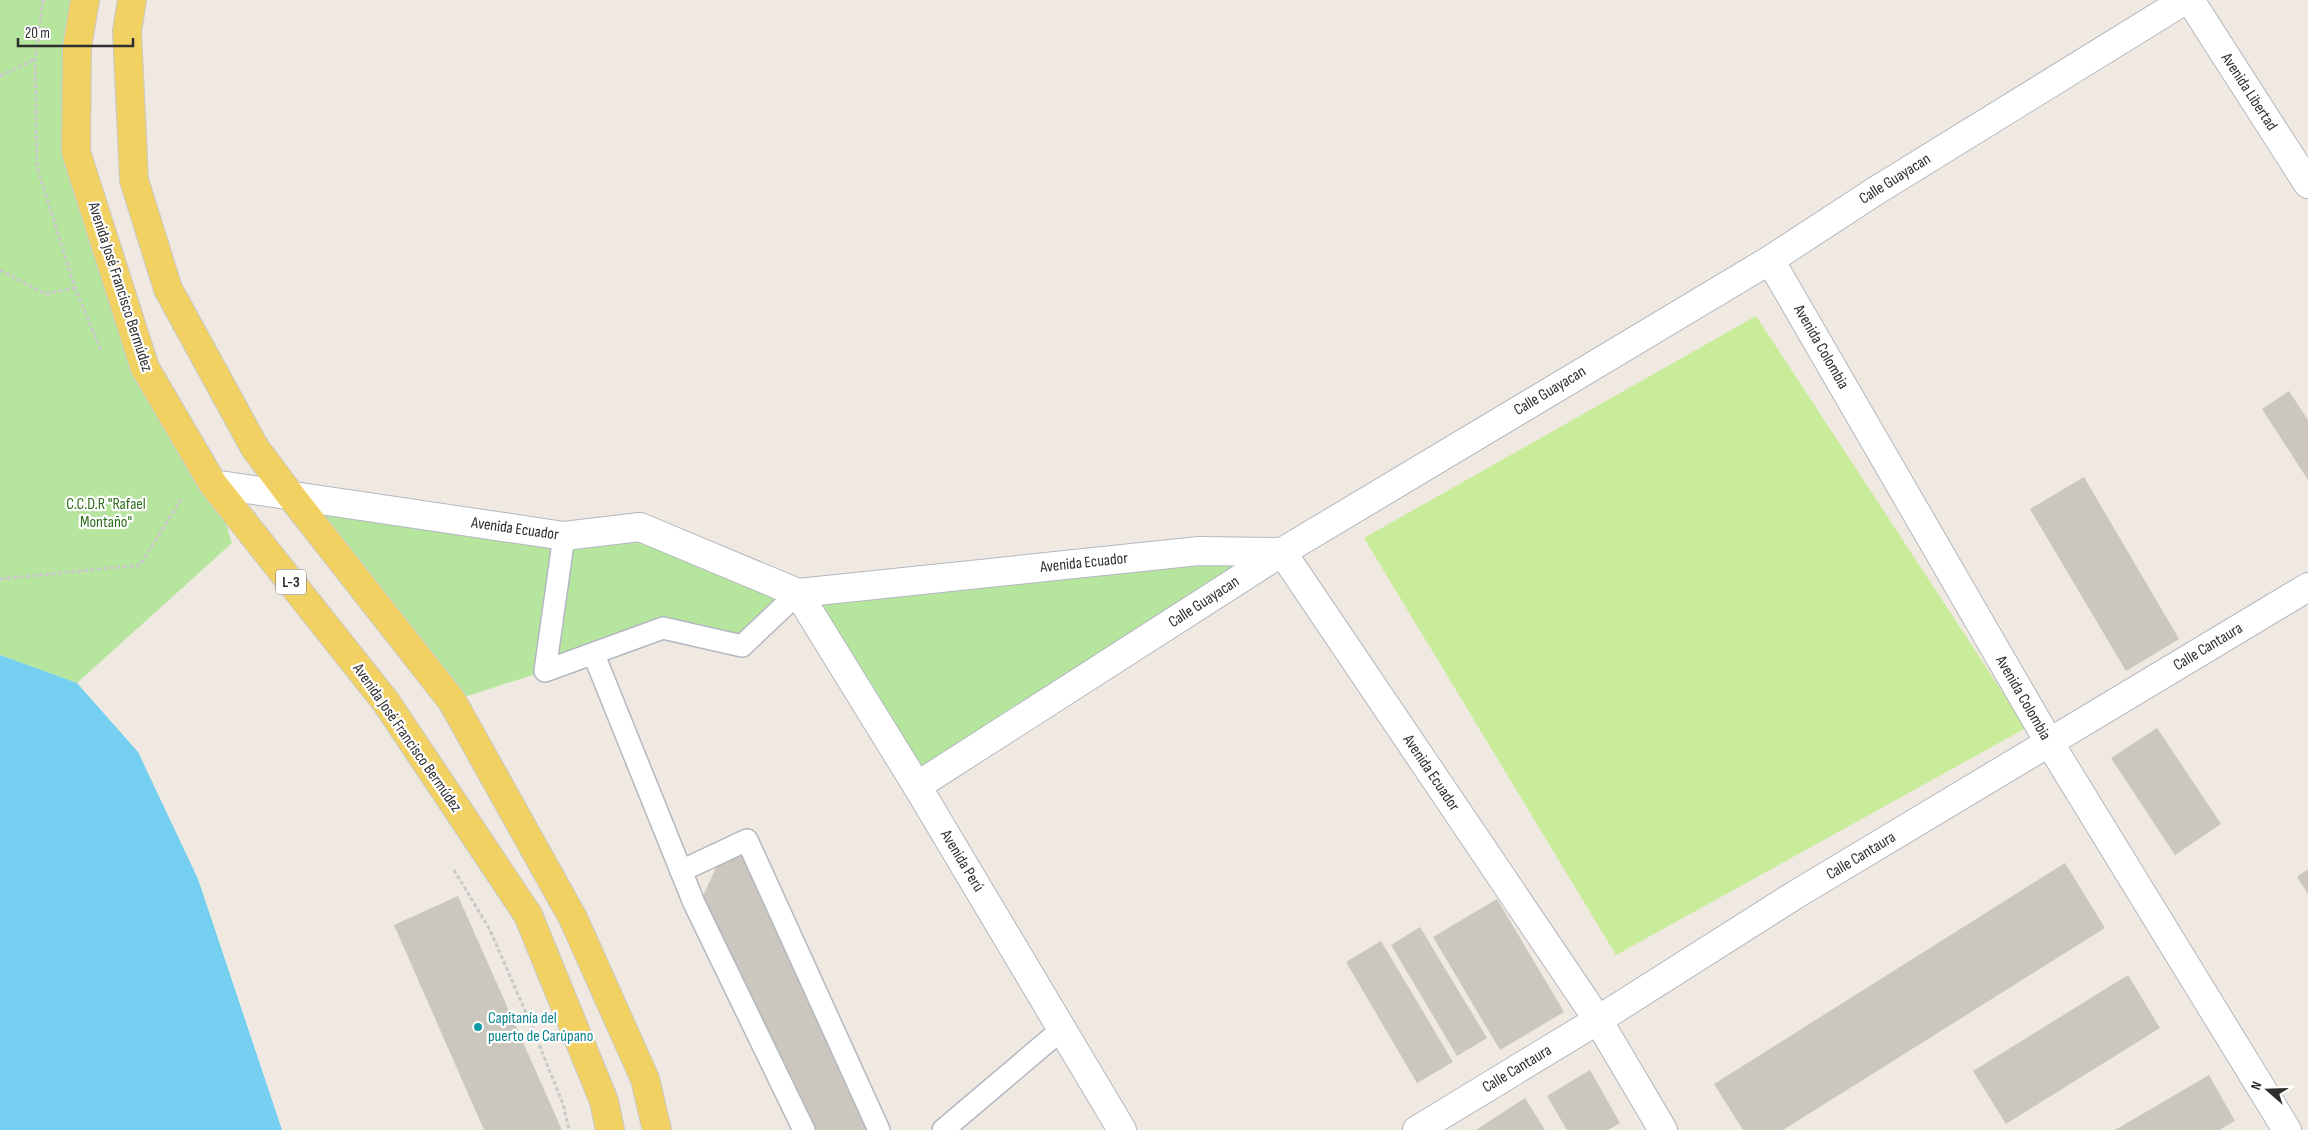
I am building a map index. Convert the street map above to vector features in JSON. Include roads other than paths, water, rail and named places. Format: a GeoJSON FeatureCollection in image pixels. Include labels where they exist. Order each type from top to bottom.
{"type":"FeatureCollection","features":[{"type":"Feature","properties":{"kind":"main road","name":"Avenida José Francisco Bermúdez"},"geometry":{"type":"LineString","coordinates":[[85,0],[77,48],[76,152],[145,368],[213,484],[386,702],[528,915],[604,1101],[610,1130]]}},
{"type":"Feature","properties":{"kind":"main road"},"geometry":{"type":"LineString","coordinates":[[132,0],[127,31],[134,180],[168,289],[255,448],[290,496],[452,701],[573,918],[645,1079],[657,1130]]}},
{"type":"Feature","properties":{"kind":"street","name":"Calle Guayacan"},"geometry":{"type":"LineString","coordinates":[[917,786],[1282,552],[1770,260],[1874,192],[2185,0]]}},
{"type":"Feature","properties":{"kind":"street","name":"Avenida Libertad"},"geometry":{"type":"LineString","coordinates":[[2190,0],[2308,184]]}},
{"type":"Feature","properties":{"kind":"street","name":"Avenida Colombia"},"geometry":{"type":"LineString","coordinates":[[1770,260],[2049,742],[2287,1130]]}},
{"type":"Feature","properties":{"kind":"street","name":"Avenida Ecuador"},"geometry":{"type":"LineString","coordinates":[[213,484],[564,536],[640,527],[798,593],[1199,551],[1282,552],[1598,1020],[1663,1130]]}},
{"type":"Feature","properties":{"kind":"street","name":"Calle Cantaura"},"geometry":{"type":"LineString","coordinates":[[1417,1130],[1598,1020],[1795,896],[2308,587]]}},
{"type":"Feature","properties":{"kind":"street","name":"Avenida Perú"},"geometry":{"type":"LineString","coordinates":[[798,593],[917,786],[1122,1130]]}},
{"type":"Feature","properties":{"kind":"lane"},"geometry":{"type":"LineString","coordinates":[[564,536],[545,672],[663,628],[742,646],[798,593]]}},
{"type":"Feature","properties":{"kind":"lane"},"geometry":{"type":"LineString","coordinates":[[594,655],[694,902],[804,1130]]}},
{"type":"Feature","properties":{"kind":"lane"},"geometry":{"type":"LineString","coordinates":[[681,871],[746,840],[879,1130]]}},
{"type":"Feature","properties":{"kind":"lane"},"geometry":{"type":"LineString","coordinates":[[943,1130],[1061,1030]]}},
{"type":"Feature","properties":{"kind":"water"},"geometry":{"type":"Polygon","coordinates":[[[0,655],[77,683],[138,752],[198,879],[282,1130],[0,1130],[0,655]]]}},
{"type":"Feature","properties":{"kind":"place","name":"Capitanía del puerto de Carúpano"},"geometry":{"type":"Point","coordinates":[478,1027]}},
{"type":"Feature","properties":{"kind":"park label","name":"C.C.D.R \"Rafael Montaño\""},"geometry":{"type":"Point","coordinates":[106,513]}}]}
